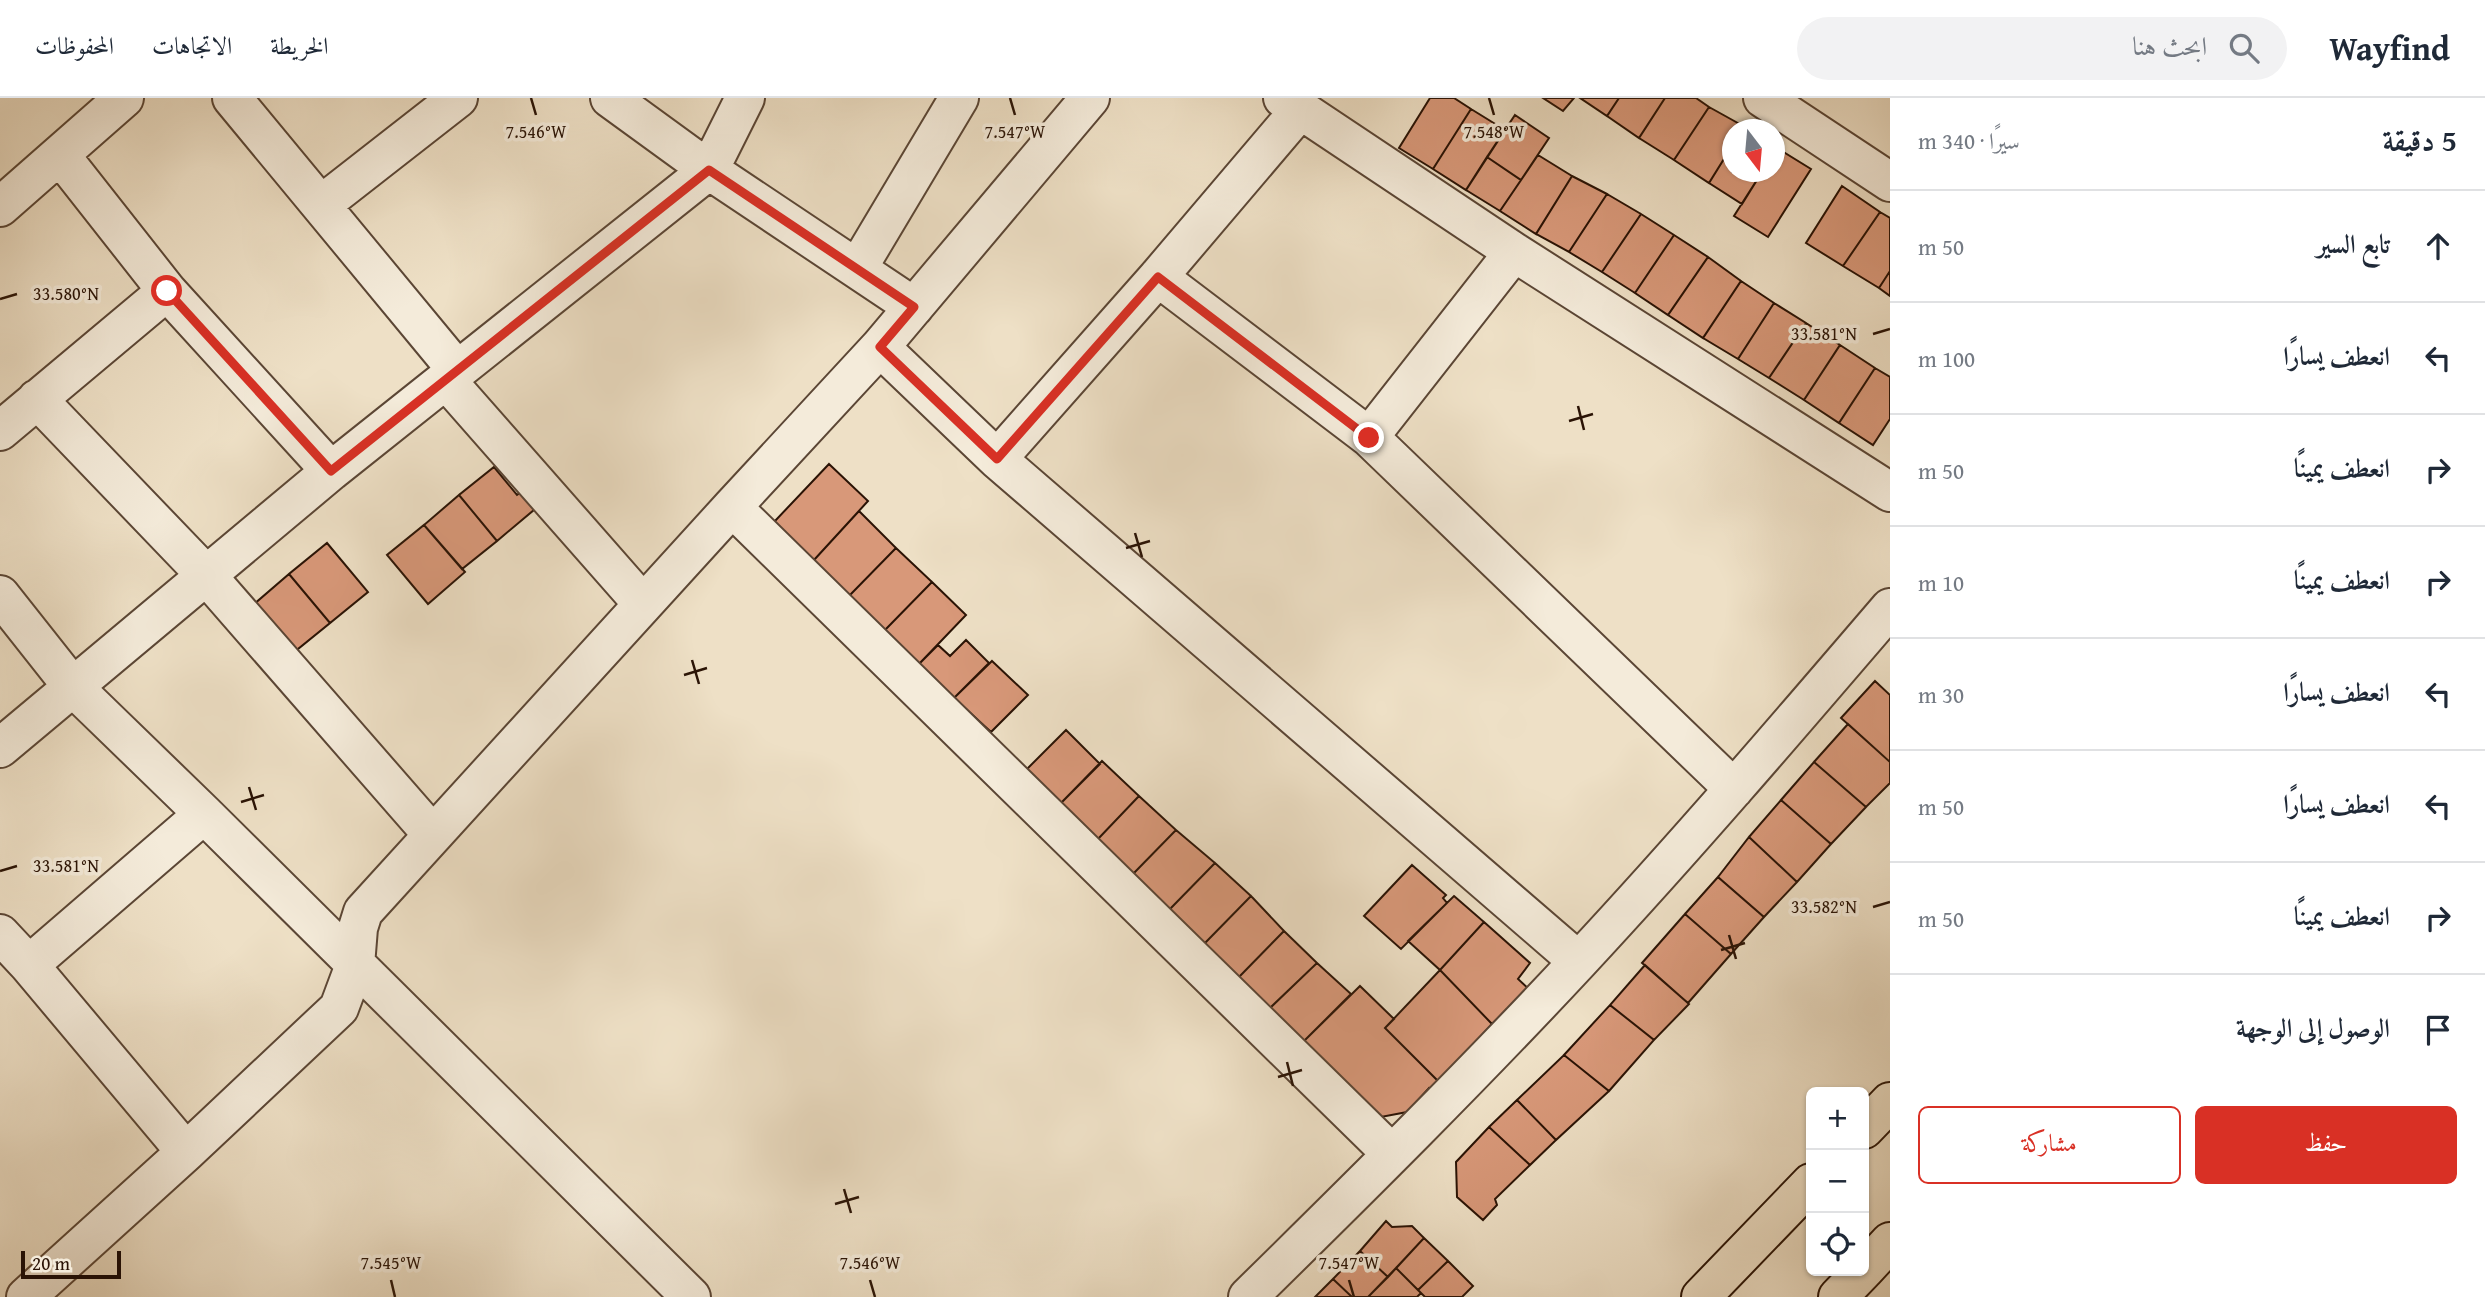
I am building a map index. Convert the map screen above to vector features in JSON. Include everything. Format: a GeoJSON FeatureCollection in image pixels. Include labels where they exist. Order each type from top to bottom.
{"type":"FeatureCollection","features":[{"type":"Feature","properties":{"kind":"highway"},"geometry":{"type":"LineString","coordinates":[[1869,1124],[1890,1102]]}},
{"type":"Feature","properties":{"kind":"highway"},"geometry":{"type":"LineString","coordinates":[[1701,1297],[1806,1189]]}},
{"type":"Feature","properties":{"kind":"highway"},"geometry":{"type":"LineString","coordinates":[[1869,1264],[1890,1242]]}},
{"type":"Feature","properties":{"kind":"highway"},"geometry":{"type":"LineString","coordinates":[[1838,1297],[1857,1276]]}},
{"type":"Feature","properties":{"kind":"street"},"geometry":{"type":"LineString","coordinates":[[0,207],[124,98]]}},
{"type":"Feature","properties":{"kind":"street"},"geometry":{"type":"LineString","coordinates":[[232,98],[321,205],[452,375],[643,604]]}},
{"type":"Feature","properties":{"kind":"street"},"geometry":{"type":"LineString","coordinates":[[321,205],[458,98]]}},
{"type":"Feature","properties":{"kind":"street"},"geometry":{"type":"LineString","coordinates":[[610,98],[709,170],[914,307]]}},
{"type":"Feature","properties":{"kind":"street"},"geometry":{"type":"LineString","coordinates":[[0,748],[331,471],[709,170],[745,98]]}},
{"type":"Feature","properties":{"kind":"street"},"geometry":{"type":"LineString","coordinates":[[858,269],[959,98]]}},
{"type":"Feature","properties":{"kind":"street"},"geometry":{"type":"LineString","coordinates":[[26,1297],[339,1008],[355,965],[358,928],[363,912],[880,347],[1090,98]]}},
{"type":"Feature","properties":{"kind":"street"},"geometry":{"type":"LineString","coordinates":[[1763,98],[1890,182]]}},
{"type":"Feature","properties":{"kind":"street"},"geometry":{"type":"LineString","coordinates":[[997,459],[1158,277],[1292,104],[1514,252],[1890,492]]}},
{"type":"Feature","properties":{"kind":"street"},"geometry":{"type":"LineString","coordinates":[[60,155],[167,291],[331,471]]}},
{"type":"Feature","properties":{"kind":"street"},"geometry":{"type":"LineString","coordinates":[[1369,438],[1514,252]]}},
{"type":"Feature","properties":{"kind":"street"},"geometry":{"type":"LineString","coordinates":[[1158,277],[1369,438],[1734,789]]}},
{"type":"Feature","properties":{"kind":"street"},"geometry":{"type":"LineString","coordinates":[[0,431],[167,291]]}},
{"type":"Feature","properties":{"kind":"street"},"geometry":{"type":"LineString","coordinates":[[880,347],[997,459],[1578,961]]}},
{"type":"Feature","properties":{"kind":"street"},"geometry":{"type":"LineString","coordinates":[[37,400],[206,575],[433,835]]}},
{"type":"Feature","properties":{"kind":"street"},"geometry":{"type":"LineString","coordinates":[[732,507],[1392,1154]]}},
{"type":"Feature","properties":{"kind":"street"},"geometry":{"type":"LineString","coordinates":[[0,595],[72,686],[691,1297]]}},
{"type":"Feature","properties":{"kind":"street"},"geometry":{"type":"LineString","coordinates":[[1248,1297],[1392,1154],[1578,961],[1734,789],[1890,608]]}},
{"type":"Feature","properties":{"kind":"street"},"geometry":{"type":"LineString","coordinates":[[29,965],[204,814]]}},
{"type":"Feature","properties":{"kind":"street"},"geometry":{"type":"LineString","coordinates":[[0,934],[186,1152]]}},
{"type":"Feature","properties":{"kind":"building"},"geometry":{"type":"Polygon","coordinates":[[[1430,98],[1454,98],[1471,109],[1433,169],[1399,148],[1430,98]]]}},
{"type":"Feature","properties":{"kind":"building"},"geometry":{"type":"Polygon","coordinates":[[[1543,98],[1574,98],[1563,111],[1543,98]]]}},
{"type":"Feature","properties":{"kind":"building"},"geometry":{"type":"Polygon","coordinates":[[[1580,98],[1619,98],[1607,116],[1580,98]]]}},
{"type":"Feature","properties":{"kind":"building"},"geometry":{"type":"Polygon","coordinates":[[[1619,98],[1665,98],[1639,138],[1607,116],[1619,98]]]}},
{"type":"Feature","properties":{"kind":"building"},"geometry":{"type":"Polygon","coordinates":[[[1665,98],[1696,98],[1709,107],[1674,160],[1639,138],[1665,98]]]}},
{"type":"Feature","properties":{"kind":"building"},"geometry":{"type":"Polygon","coordinates":[[[1709,107],[1731,119],[1722,119],[1722,162],[1709,183],[1674,160],[1709,107]]]}},
{"type":"Feature","properties":{"kind":"building"},"geometry":{"type":"Polygon","coordinates":[[[1471,109],[1505,130],[1466,190],[1433,169],[1471,109]]]}},
{"type":"Feature","properties":{"kind":"building"},"geometry":{"type":"Polygon","coordinates":[[[1515,115],[1549,138],[1521,180],[1487,157],[1515,115]]]}},
{"type":"Feature","properties":{"kind":"building"},"geometry":{"type":"Polygon","coordinates":[[[1785,153],[1811,169],[1768,237],[1734,216],[1756,182],[1785,182],[1785,153]]]}},
{"type":"Feature","properties":{"kind":"building"},"geometry":{"type":"Polygon","coordinates":[[[1538,155],[1572,176],[1536,234],[1500,211],[1538,155]]]}},
{"type":"Feature","properties":{"kind":"building"},"geometry":{"type":"Polygon","coordinates":[[[1487,157],[1521,180],[1500,211],[1466,190],[1487,157]]]}},
{"type":"Feature","properties":{"kind":"building"},"geometry":{"type":"Polygon","coordinates":[[[1722,162],[1722,182],[1756,182],[1742,204],[1709,183],[1722,162]]]}},
{"type":"Feature","properties":{"kind":"building"},"geometry":{"type":"Polygon","coordinates":[[[1572,176],[1607,194],[1569,252],[1536,234],[1572,176]]]}},
{"type":"Feature","properties":{"kind":"building"},"geometry":{"type":"Polygon","coordinates":[[[1842,186],[1880,212],[1843,266],[1806,243],[1842,186]]]}},
{"type":"Feature","properties":{"kind":"building"},"geometry":{"type":"Polygon","coordinates":[[[1607,194],[1641,214],[1602,272],[1569,252],[1607,194]]]}},
{"type":"Feature","properties":{"kind":"building"},"geometry":{"type":"Polygon","coordinates":[[[1880,212],[1890,218],[1890,271],[1879,288],[1843,266],[1880,212]]]}},
{"type":"Feature","properties":{"kind":"building"},"geometry":{"type":"Polygon","coordinates":[[[1641,214],[1674,235],[1635,293],[1602,272],[1641,214]]]}},
{"type":"Feature","properties":{"kind":"building"},"geometry":{"type":"Polygon","coordinates":[[[1674,235],[1708,257],[1668,315],[1635,293],[1674,235]]]}},
{"type":"Feature","properties":{"kind":"building"},"geometry":{"type":"Polygon","coordinates":[[[1708,257],[1741,281],[1703,338],[1668,315],[1708,257]]]}},
{"type":"Feature","properties":{"kind":"building"},"geometry":{"type":"Polygon","coordinates":[[[1890,271],[1890,296],[1879,288],[1890,271]]]}},
{"type":"Feature","properties":{"kind":"building"},"geometry":{"type":"Polygon","coordinates":[[[1741,281],[1774,303],[1738,359],[1703,338],[1741,281]]]}},
{"type":"Feature","properties":{"kind":"building"},"geometry":{"type":"Polygon","coordinates":[[[1774,303],[1806,323],[1769,378],[1738,359],[1774,303]]]}},
{"type":"Feature","properties":{"kind":"building"},"geometry":{"type":"Polygon","coordinates":[[[1806,323],[1840,345],[1804,400],[1769,378],[1806,323]]]}},
{"type":"Feature","properties":{"kind":"building"},"geometry":{"type":"Polygon","coordinates":[[[1840,345],[1875,368],[1839,423],[1804,400],[1840,345]]]}},
{"type":"Feature","properties":{"kind":"building"},"geometry":{"type":"Polygon","coordinates":[[[1875,368],[1890,377],[1890,419],[1873,445],[1839,423],[1875,368]]]}},
{"type":"Feature","properties":{"kind":"building"},"geometry":{"type":"Polygon","coordinates":[[[829,464],[868,501],[814,560],[774,522],[829,464]]]}},
{"type":"Feature","properties":{"kind":"building"},"geometry":{"type":"Polygon","coordinates":[[[494,467],[517,495],[521,492],[535,509],[497,541],[459,495],[494,467]]]}},
{"type":"Feature","properties":{"kind":"building"},"geometry":{"type":"Polygon","coordinates":[[[459,495],[497,541],[462,569],[424,525],[459,495]]]}},
{"type":"Feature","properties":{"kind":"building"},"geometry":{"type":"Polygon","coordinates":[[[859,511],[896,548],[849,596],[814,560],[859,511]]]}},
{"type":"Feature","properties":{"kind":"building"},"geometry":{"type":"Polygon","coordinates":[[[424,525],[465,572],[428,604],[387,555],[424,525]]]}},
{"type":"Feature","properties":{"kind":"building"},"geometry":{"type":"Polygon","coordinates":[[[327,543],[368,592],[330,623],[289,574],[327,543]]]}},
{"type":"Feature","properties":{"kind":"building"},"geometry":{"type":"Polygon","coordinates":[[[896,548],[932,582],[884,631],[849,596],[896,548]]]}},
{"type":"Feature","properties":{"kind":"building"},"geometry":{"type":"Polygon","coordinates":[[[289,574],[330,623],[293,653],[253,605],[289,574]]]}},
{"type":"Feature","properties":{"kind":"building"},"geometry":{"type":"Polygon","coordinates":[[[932,582],[966,615],[919,664],[884,631],[932,582]]]}},
{"type":"Feature","properties":{"kind":"building"},"geometry":{"type":"Polygon","coordinates":[[[966,640],[989,663],[954,698],[919,664],[938,645],[950,656],[966,640]]]}},
{"type":"Feature","properties":{"kind":"building"},"geometry":{"type":"Polygon","coordinates":[[[992,661],[1028,695],[991,732],[954,698],[992,661]]]}},
{"type":"Feature","properties":{"kind":"building"},"geometry":{"type":"Polygon","coordinates":[[[1875,681],[1890,695],[1890,762],[1841,718],[1875,681]]]}},
{"type":"Feature","properties":{"kind":"building"},"geometry":{"type":"Polygon","coordinates":[[[1848,724],[1890,762],[1890,783],[1866,807],[1814,762],[1848,724]]]}},
{"type":"Feature","properties":{"kind":"building"},"geometry":{"type":"Polygon","coordinates":[[[1066,730],[1100,764],[1060,804],[1026,770],[1066,730]]]}},
{"type":"Feature","properties":{"kind":"building"},"geometry":{"type":"Polygon","coordinates":[[[1102,761],[1139,796],[1097,840],[1060,804],[1102,761]]]}},
{"type":"Feature","properties":{"kind":"building"},"geometry":{"type":"Polygon","coordinates":[[[1814,762],[1866,807],[1831,844],[1781,800],[1814,762]]]}},
{"type":"Feature","properties":{"kind":"building"},"geometry":{"type":"Polygon","coordinates":[[[1139,796],[1176,830],[1132,875],[1097,840],[1139,796]]]}},
{"type":"Feature","properties":{"kind":"building"},"geometry":{"type":"Polygon","coordinates":[[[1781,800],[1831,844],[1797,882],[1749,837],[1781,800]]]}},
{"type":"Feature","properties":{"kind":"building"},"geometry":{"type":"Polygon","coordinates":[[[1176,830],[1215,863],[1169,910],[1132,875],[1176,830]]]}},
{"type":"Feature","properties":{"kind":"building"},"geometry":{"type":"Polygon","coordinates":[[[1749,837],[1797,882],[1764,917],[1718,877],[1749,837]]]}},
{"type":"Feature","properties":{"kind":"building"},"geometry":{"type":"Polygon","coordinates":[[[1215,863],[1251,896],[1204,944],[1169,910],[1215,863]]]}},
{"type":"Feature","properties":{"kind":"building"},"geometry":{"type":"Polygon","coordinates":[[[1412,865],[1446,895],[1443,898],[1447,903],[1401,949],[1364,916],[1412,865]]]}},
{"type":"Feature","properties":{"kind":"building"},"geometry":{"type":"Polygon","coordinates":[[[1718,877],[1764,917],[1731,954],[1685,914],[1718,877]]]}},
{"type":"Feature","properties":{"kind":"building"},"geometry":{"type":"Polygon","coordinates":[[[1251,896],[1284,931],[1238,978],[1204,944],[1251,896]]]}},
{"type":"Feature","properties":{"kind":"building"},"geometry":{"type":"Polygon","coordinates":[[[1454,896],[1484,922],[1440,970],[1408,941],[1454,896]]]}},
{"type":"Feature","properties":{"kind":"building"},"geometry":{"type":"Polygon","coordinates":[[[1685,914],[1731,954],[1688,1003],[1642,963],[1685,914]]]}},
{"type":"Feature","properties":{"kind":"building"},"geometry":{"type":"Polygon","coordinates":[[[1484,922],[1530,963],[1518,979],[1530,990],[1509,1013],[1506,1010],[1492,1024],[1440,970],[1484,922]]]}},
{"type":"Feature","properties":{"kind":"building"},"geometry":{"type":"Polygon","coordinates":[[[1284,931],[1317,963],[1270,1008],[1238,978],[1284,931]]]}},
{"type":"Feature","properties":{"kind":"building"},"geometry":{"type":"Polygon","coordinates":[[[1317,963],[1351,994],[1304,1041],[1270,1008],[1317,963]]]}},
{"type":"Feature","properties":{"kind":"building"},"geometry":{"type":"Polygon","coordinates":[[[1645,965],[1689,1004],[1654,1040],[1610,1005],[1645,965]]]}},
{"type":"Feature","properties":{"kind":"building"},"geometry":{"type":"Polygon","coordinates":[[[1440,970],[1492,1024],[1483,1034],[1484,1037],[1440,1083],[1385,1028],[1440,970]]]}},
{"type":"Feature","properties":{"kind":"building"},"geometry":{"type":"Polygon","coordinates":[[[1360,986],[1394,1019],[1385,1028],[1440,1083],[1432,1092],[1429,1088],[1407,1112],[1381,1117],[1304,1041],[1360,986]]]}},
{"type":"Feature","properties":{"kind":"building"},"geometry":{"type":"Polygon","coordinates":[[[1610,1005],[1654,1040],[1609,1091],[1564,1055],[1610,1005]]]}},
{"type":"Feature","properties":{"kind":"building"},"geometry":{"type":"Polygon","coordinates":[[[1564,1055],[1609,1091],[1556,1140],[1517,1100],[1564,1055]]]}},
{"type":"Feature","properties":{"kind":"building"},"geometry":{"type":"Polygon","coordinates":[[[1517,1100],[1556,1140],[1530,1165],[1489,1127],[1517,1100]]]}},
{"type":"Feature","properties":{"kind":"building"},"geometry":{"type":"Polygon","coordinates":[[[1489,1127],[1530,1165],[1495,1199],[1497,1205],[1483,1220],[1457,1197],[1456,1162],[1489,1127]]]}},
{"type":"Feature","properties":{"kind":"building"},"geometry":{"type":"Polygon","coordinates":[[[1386,1221],[1392,1227],[1412,1226],[1424,1238],[1388,1277],[1360,1251],[1386,1221]]]}},
{"type":"Feature","properties":{"kind":"building"},"geometry":{"type":"Polygon","coordinates":[[[1424,1238],[1448,1261],[1418,1290],[1396,1268],[1424,1238]]]}},
{"type":"Feature","properties":{"kind":"building"},"geometry":{"type":"Polygon","coordinates":[[[1360,1251],[1388,1277],[1368,1297],[1352,1297],[1333,1279],[1360,1251]]]}},
{"type":"Feature","properties":{"kind":"building"},"geometry":{"type":"Polygon","coordinates":[[[1448,1261],[1473,1286],[1462,1297],[1425,1297],[1418,1290],[1448,1261]]]}},
{"type":"Feature","properties":{"kind":"building"},"geometry":{"type":"Polygon","coordinates":[[[1396,1268],[1421,1293],[1417,1297],[1368,1297],[1396,1268]]]}},
{"type":"Feature","properties":{"kind":"building"},"geometry":{"type":"Polygon","coordinates":[[[1333,1279],[1352,1297],[1315,1297],[1333,1279]]]}},
{"type":"Feature","properties":{"kind":"route"},"geometry":{"type":"LineString","coordinates":[[167,291],[331,471],[709,170],[914,307],[880,347],[997,459],[1158,277],[1369,438]]}}]}
